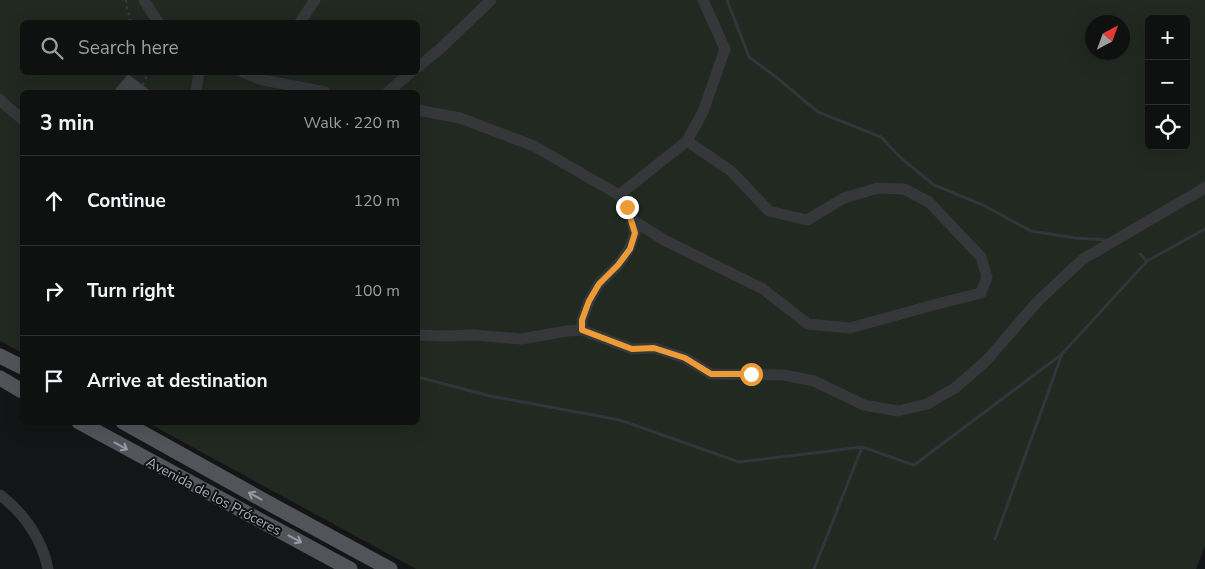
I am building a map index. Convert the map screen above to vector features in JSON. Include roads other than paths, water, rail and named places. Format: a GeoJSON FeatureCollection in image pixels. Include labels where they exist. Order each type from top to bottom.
{"type":"FeatureCollection","features":[{"type":"Feature","properties":{"kind":"main road"},"geometry":{"type":"LineString","coordinates":[[0,356],[20,366]]}},
{"type":"Feature","properties":{"kind":"main road"},"geometry":{"type":"LineString","coordinates":[[0,378],[20,390]]}},
{"type":"Feature","properties":{"kind":"main road","name":"Avenida de los Próceres"},"geometry":{"type":"LineString","coordinates":[[84,425],[350,569]]}},
{"type":"Feature","properties":{"kind":"main road","name":"Avenida de los Próceres"},"geometry":{"type":"LineString","coordinates":[[128,425],[390,569]]}},
{"type":"Feature","properties":{"kind":"street"},"geometry":{"type":"LineString","coordinates":[[144,0],[157,20]]}},
{"type":"Feature","properties":{"kind":"street"},"geometry":{"type":"LineString","coordinates":[[301,20],[315,0]]}},
{"type":"Feature","properties":{"kind":"street"},"geometry":{"type":"LineString","coordinates":[[420,66],[491,0]]}},
{"type":"Feature","properties":{"kind":"street"},"geometry":{"type":"LineString","coordinates":[[619,195],[687,141],[703,112],[725,49],[702,0]]}},
{"type":"Feature","properties":{"kind":"street"},"geometry":{"type":"LineString","coordinates":[[196,90],[199,75]]}},
{"type":"Feature","properties":{"kind":"street"},"geometry":{"type":"LineString","coordinates":[[390,90],[408,75]]}},
{"type":"Feature","properties":{"kind":"street"},"geometry":{"type":"LineString","coordinates":[[265,76],[318,90]]}},
{"type":"Feature","properties":{"kind":"street"},"geometry":{"type":"LineString","coordinates":[[0,99],[20,118]]}},
{"type":"Feature","properties":{"kind":"street"},"geometry":{"type":"LineString","coordinates":[[420,110],[460,118],[534,146],[619,195],[627,207],[635,233],[630,249],[618,265],[599,284],[589,301],[582,320],[582,330]]}},
{"type":"Feature","properties":{"kind":"street"},"geometry":{"type":"LineString","coordinates":[[631,219],[664,240],[763,289],[808,324],[850,328],[981,293],[987,277],[981,257],[929,202],[904,189],[878,188],[844,198],[807,220],[769,211],[731,171],[687,141]]}},
{"type":"Feature","properties":{"kind":"street"},"geometry":{"type":"LineString","coordinates":[[420,335],[474,334],[521,339],[582,330],[632,349],[654,348],[685,358],[711,374],[784,375],[814,381],[864,405],[898,411],[927,404],[955,388],[986,361],[1038,301],[1083,259],[1205,187]]}},
{"type":"Feature","properties":{"kind":"street"},"geometry":{"type":"LineString","coordinates":[[0,495],[20,513],[32,529],[42,548],[48,569]]}},
{"type":"Feature","properties":{"kind":"waterway"},"geometry":{"type":"LineString","coordinates":[[727,0],[749,57],[818,112],[881,137],[902,159],[934,185],[983,205],[1031,231],[1075,238],[1106,240]]}},
{"type":"Feature","properties":{"kind":"waterway"},"geometry":{"type":"LineString","coordinates":[[814,569],[862,447],[914,465],[1062,354],[1147,261],[1205,229]]}},
{"type":"Feature","properties":{"kind":"waterway"},"geometry":{"type":"LineString","coordinates":[[1140,254],[1147,261]]}},
{"type":"Feature","properties":{"kind":"waterway"},"geometry":{"type":"LineString","coordinates":[[995,539],[1062,354]]}},
{"type":"Feature","properties":{"kind":"waterway"},"geometry":{"type":"LineString","coordinates":[[420,378],[490,396],[620,420],[739,462],[862,447]]}}]}
